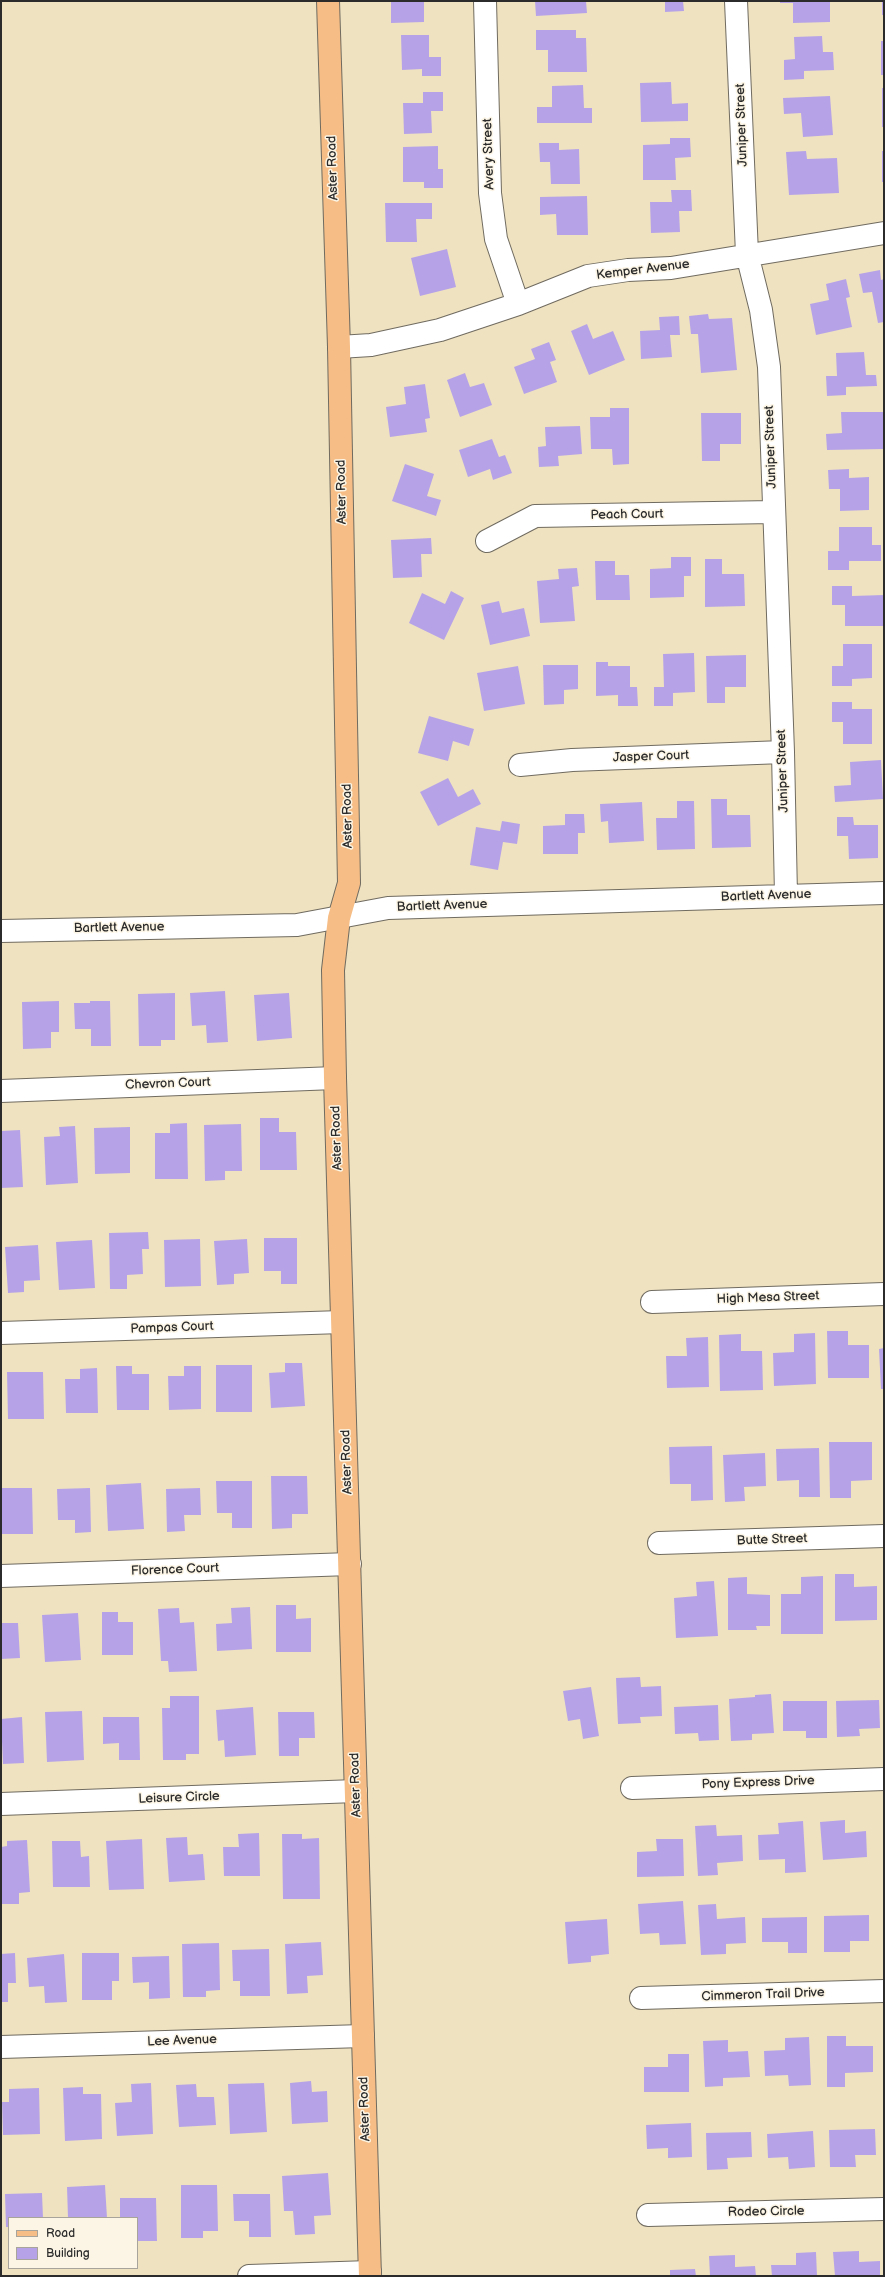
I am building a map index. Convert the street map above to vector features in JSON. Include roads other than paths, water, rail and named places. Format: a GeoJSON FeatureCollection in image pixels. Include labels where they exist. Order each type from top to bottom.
{"type":"FeatureCollection","features":[{"type":"Feature","properties":{"kind":"main road","name":"Aster Road"},"geometry":{"type":"LineString","coordinates":[[328,1],[339,347],[350,883],[339,918],[333,970],[370,2274]]}},
{"type":"Feature","properties":{"kind":"street","name":"Avery Street"},"geometry":{"type":"LineString","coordinates":[[484,1],[490,193],[496,239],[518,304]]}},
{"type":"Feature","properties":{"kind":"street","name":"Juniper Street"},"geometry":{"type":"LineString","coordinates":[[736,1],[747,254],[761,310],[769,367],[773,512],[783,752],[786,895]]}},
{"type":"Feature","properties":{"kind":"street","name":"Kemper Avenue"},"geometry":{"type":"LineString","coordinates":[[339,347],[371,345],[415,336],[466,322],[518,304],[588,276],[628,270],[671,268],[747,254],[884,233]]}},
{"type":"Feature","properties":{"kind":"street","name":"Peach Court"},"geometry":{"type":"LineString","coordinates":[[487,541],[535,516],[773,512]]}},
{"type":"Feature","properties":{"kind":"street","name":"Jasper Court"},"geometry":{"type":"LineString","coordinates":[[520,765],[572,760],[783,752]]}},
{"type":"Feature","properties":{"kind":"street","name":"Bartlett Avenue"},"geometry":{"type":"LineString","coordinates":[[1,931],[297,925],[388,908],[884,893]]}},
{"type":"Feature","properties":{"kind":"street","name":"Chevron Court"},"geometry":{"type":"LineString","coordinates":[[1,1091],[335,1078]]}},
{"type":"Feature","properties":{"kind":"street","name":"High Mesa Street"},"geometry":{"type":"LineString","coordinates":[[652,1302],[884,1294]]}},
{"type":"Feature","properties":{"kind":"street","name":"Pampas Court"},"geometry":{"type":"LineString","coordinates":[[1,1333],[342,1322]]}},
{"type":"Feature","properties":{"kind":"street","name":"Butte Street"},"geometry":{"type":"LineString","coordinates":[[660,1543],[884,1536]]}},
{"type":"Feature","properties":{"kind":"street","name":"Florence Court"},"geometry":{"type":"LineString","coordinates":[[1,1576],[350,1564]]}},
{"type":"Feature","properties":{"kind":"street","name":"Pony Express Drive"},"geometry":{"type":"LineString","coordinates":[[632,1788],[884,1779]]}},
{"type":"Feature","properties":{"kind":"street","name":"Leisure Circle"},"geometry":{"type":"LineString","coordinates":[[1,1804],[356,1791]]}},
{"type":"Feature","properties":{"kind":"street","name":"Cimmeron Trail Drive"},"geometry":{"type":"LineString","coordinates":[[641,1998],[884,1991]]}},
{"type":"Feature","properties":{"kind":"street","name":"Lee Avenue"},"geometry":{"type":"LineString","coordinates":[[1,2047],[363,2036]]}},
{"type":"Feature","properties":{"kind":"street","name":"Rodeo Circle"},"geometry":{"type":"LineString","coordinates":[[648,2215],[884,2209]]}},
{"type":"Feature","properties":{"kind":"street"},"geometry":{"type":"LineString","coordinates":[[249,2276],[370,2274]]}}]}
